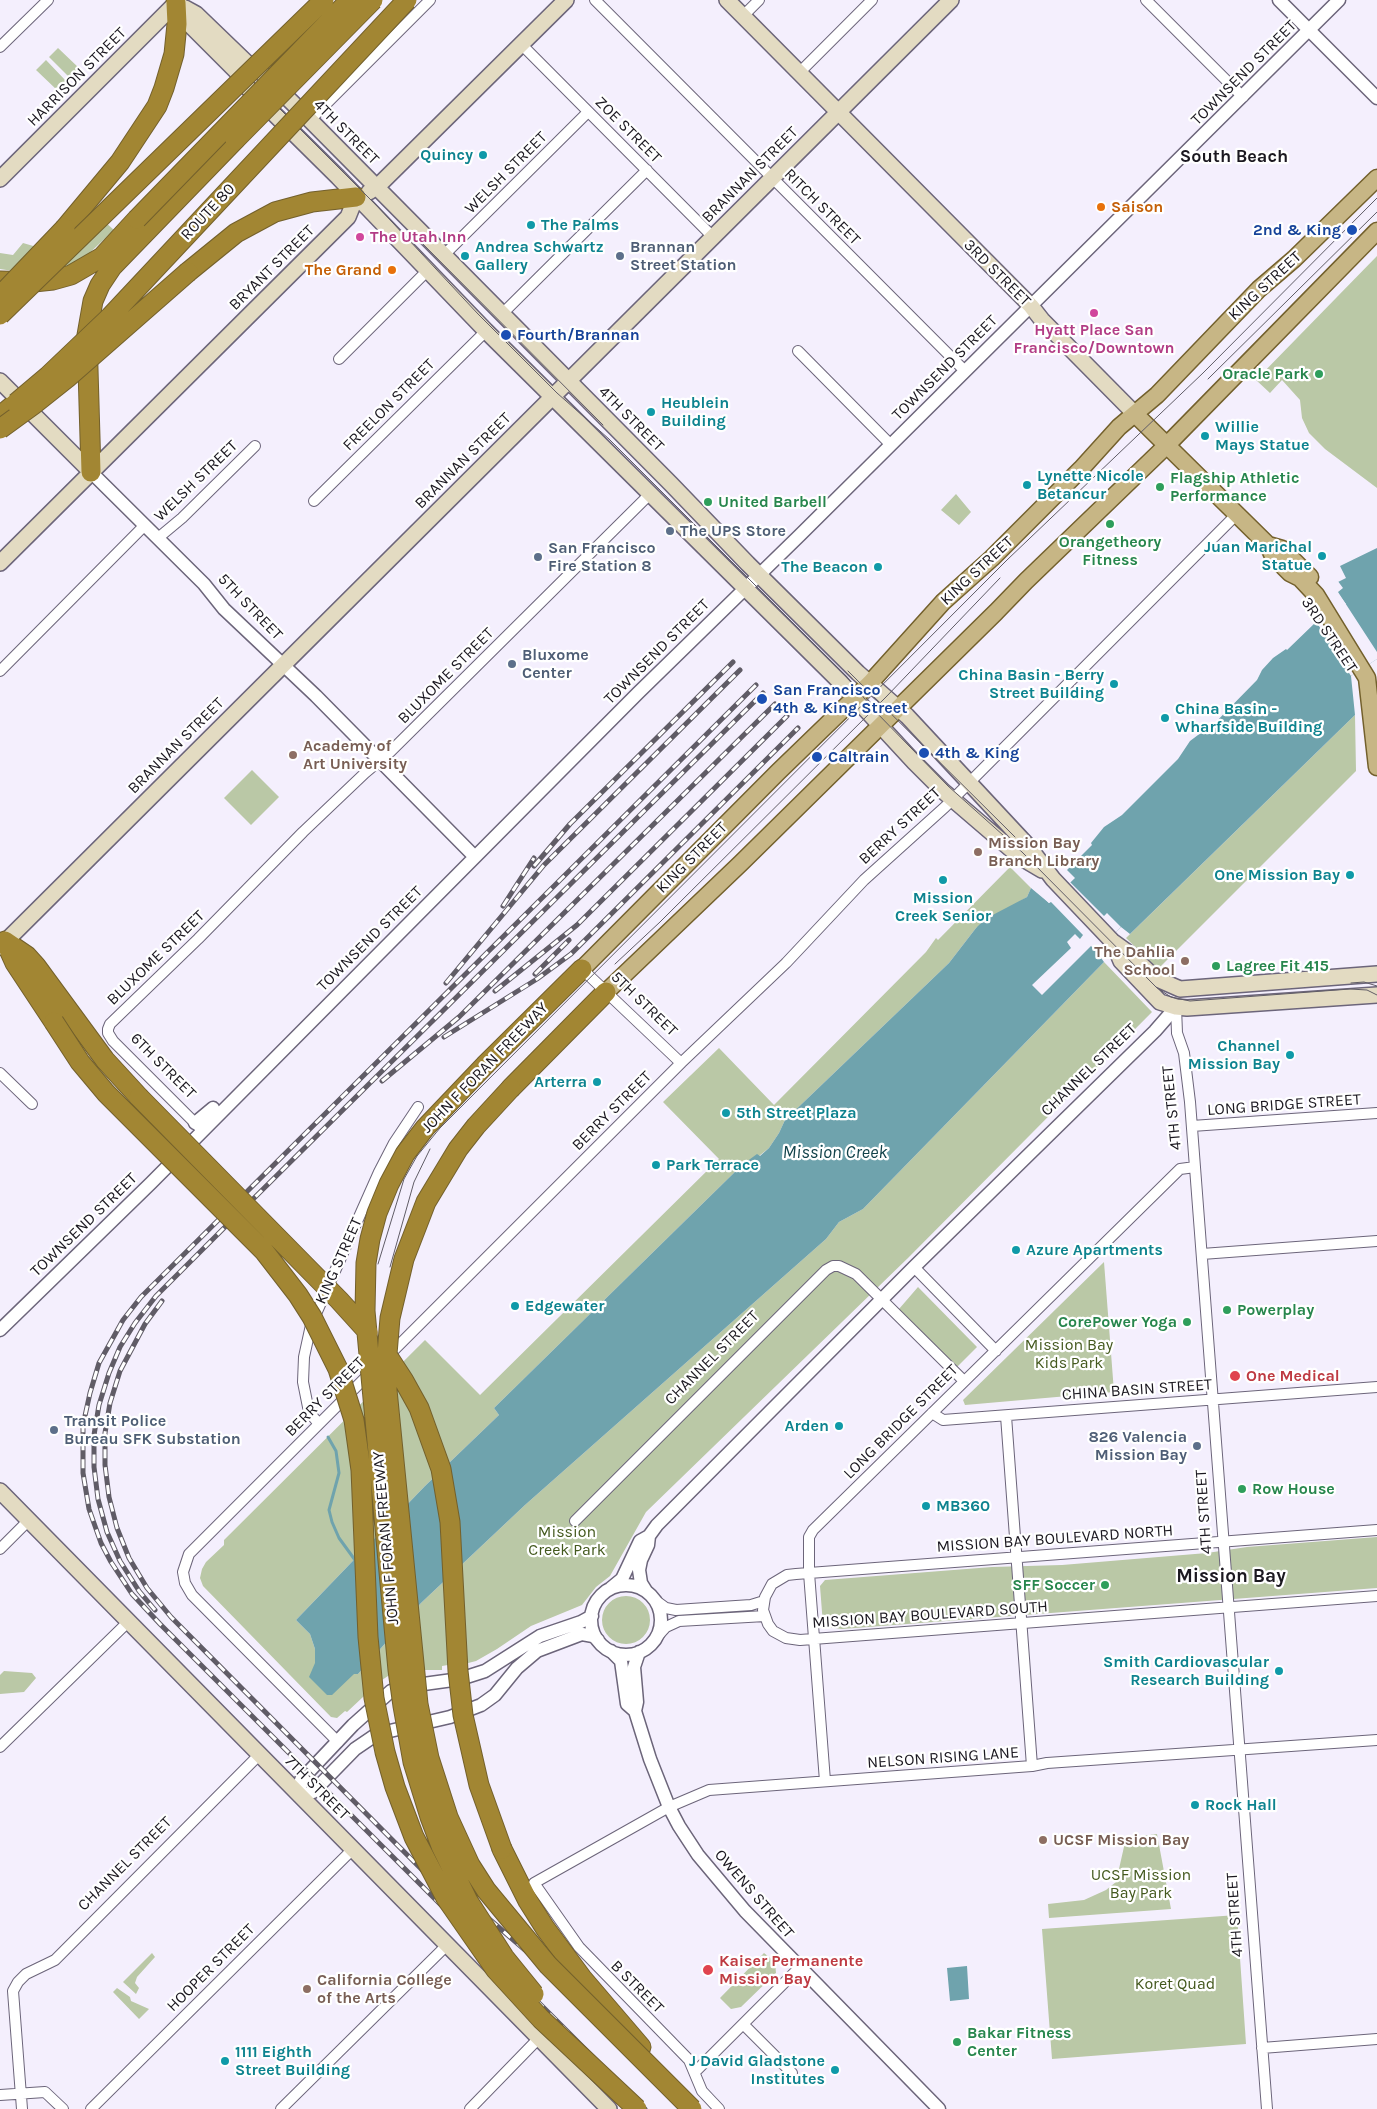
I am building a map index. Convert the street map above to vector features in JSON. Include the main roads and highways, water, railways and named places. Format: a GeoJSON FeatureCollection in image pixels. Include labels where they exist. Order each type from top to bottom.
{"type":"FeatureCollection","features":[{"type":"Feature","properties":{"kind":"highway"},"geometry":{"type":"LineString","coordinates":[[0,315],[324,0]]}},
{"type":"Feature","properties":{"kind":"highway"},"geometry":{"type":"LineString","coordinates":[[90,472],[87,335],[92,301],[100,285],[142,224],[350,0]]}},
{"type":"Feature","properties":{"kind":"highway"},"geometry":{"type":"LineString","coordinates":[[0,281],[34,282],[53,280],[71,275],[102,256],[142,224],[374,0]]}},
{"type":"Feature","properties":{"kind":"highway","name":"ROUTE 80"},"geometry":{"type":"LineString","coordinates":[[0,416],[48,376],[110,317],[407,0]]}},
{"type":"Feature","properties":{"kind":"highway"},"geometry":{"type":"LineString","coordinates":[[0,296],[84,206],[120,162],[157,106],[174,54],[177,24],[176,1]]}},
{"type":"Feature","properties":{"kind":"highway"},"geometry":{"type":"LineString","coordinates":[[0,428],[67,378],[212,250],[258,220],[275,212],[312,202],[356,197]]}},
{"type":"Feature","properties":{"kind":"highway"},"geometry":{"type":"LineString","coordinates":[[2,941],[15,963],[62,1017],[363,1326],[404,1381],[431,1439],[446,1495],[450,1522],[458,1671],[463,1715],[479,1785],[502,1849],[528,1900],[562,1952],[627,2031],[698,2109]]}},
{"type":"Feature","properties":{"kind":"highway","name":"JOHN F FORAN FREEWAY"},"geometry":{"type":"LineString","coordinates":[[582,969],[486,1064],[425,1128],[405,1154],[389,1184],[377,1213],[366,1262],[364,1286],[366,1341],[403,1706],[413,1762],[421,1792],[441,1846],[468,1901],[489,1935],[526,1985],[643,2109]]}},
{"type":"Feature","properties":{"kind":"highway"},"geometry":{"type":"LineString","coordinates":[[606,992],[481,1119],[458,1149],[426,1202],[404,1259],[390,1318],[387,1390],[418,1704],[429,1758],[448,1817],[470,1865],[486,1890],[548,1965],[692,2109]]}},
{"type":"Feature","properties":{"kind":"highway"},"geometry":{"type":"LineString","coordinates":[[62,1017],[80,1062],[106,1093],[264,1251],[282,1273],[312,1317],[338,1369],[358,1444],[362,1478],[370,1671],[385,1752],[404,1812],[425,1860],[446,1898],[496,1970],[548,2026],[637,2109]]}},
{"type":"Feature","properties":{"kind":"main road"},"geometry":{"type":"LineString","coordinates":[[356,197],[377,188],[566,0]]}},
{"type":"Feature","properties":{"kind":"main road","name":"3RD STREET"},"geometry":{"type":"LineString","coordinates":[[727,0],[1031,306],[1042,320],[1166,446],[1268,544],[1282,549],[1292,557],[1296,564],[1323,591],[1329,617]]}},
{"type":"Feature","properties":{"kind":"main road","name":"BRANNAN STREET"},"geometry":{"type":"LineString","coordinates":[[2,941],[951,0]]}},
{"type":"Feature","properties":{"kind":"main road","name":"4TH STREET"},"geometry":{"type":"LineString","coordinates":[[176,1],[196,14],[250,66],[262,73],[759,575],[858,673],[899,708],[1029,847],[1050,876],[1111,939],[1155,978],[1180,989]]}},
{"type":"Feature","properties":{"kind":"main road","name":"4TH STREET"},"geometry":{"type":"LineString","coordinates":[[176,1],[192,27],[237,72],[248,88],[486,331],[855,698],[880,727],[953,798],[1020,857],[1050,876]]}},
{"type":"Feature","properties":{"kind":"main road","name":"HARRISON STREET"},"geometry":{"type":"LineString","coordinates":[[0,179],[176,1]]}},
{"type":"Feature","properties":{"kind":"main road","name":"KING STREET"},"geometry":{"type":"LineString","coordinates":[[582,969],[778,772],[870,683],[942,602],[996,554],[1075,475],[1119,427],[1157,395],[1259,289],[1294,259],[1377,178]]}},
{"type":"Feature","properties":{"kind":"main road","name":"BRYANT STREET"},"geometry":{"type":"LineString","coordinates":[[0,563],[348,217],[356,197]]}},
{"type":"Feature","properties":{"kind":"main road"},"geometry":{"type":"LineString","coordinates":[[606,992],[880,727],[1026,580],[1166,446],[1377,230]]}},
{"type":"Feature","properties":{"kind":"main road","name":"5TH STREET"},"geometry":{"type":"LineString","coordinates":[[0,381],[90,472]]}},
{"type":"Feature","properties":{"kind":"main road","name":"3RD STREET"},"geometry":{"type":"LineString","coordinates":[[1268,544],[1273,556],[1290,573],[1291,582],[1329,617],[1363,670],[1375,677],[1370,697],[1377,768]]}},
{"type":"Feature","properties":{"kind":"main road","name":"4TH STREET"},"geometry":{"type":"LineString","coordinates":[[1111,939],[1121,961],[1160,1002],[1176,1007]]}},
{"type":"Feature","properties":{"kind":"main road"},"geometry":{"type":"LineString","coordinates":[[1377,974],[1180,989],[1176,1007],[1187,1008],[1377,995]]}},
{"type":"Feature","properties":{"kind":"main road","name":"7TH STREET"},"geometry":{"type":"LineString","coordinates":[[0,1491],[259,1756],[609,2109]]}},
{"type":"Feature","properties":{"kind":"water","name":"Mission Creek"},"geometry":{"type":"Polygon","coordinates":[[[1377,548],[1377,659],[1351,676],[1355,715],[1130,934],[1121,927],[1096,951],[1104,962],[863,1209],[839,1222],[826,1239],[525,1505],[421,1603],[358,1674],[354,1674],[332,1695],[327,1695],[309,1677],[315,1663],[315,1649],[310,1634],[296,1620],[425,1486],[499,1415],[494,1408],[742,1165],[757,1154],[760,1156],[769,1148],[785,1120],[949,963],[985,919],[1027,897],[1031,888],[1049,903],[1075,878],[1067,870],[1092,845],[1091,843],[1104,827],[1122,815],[1178,759],[1190,741],[1206,729],[1208,730],[1257,680],[1262,670],[1273,658],[1287,650],[1316,622],[1346,604],[1337,592],[1342,588],[1338,582],[1346,578],[1340,566],[1377,548]]]}},
{"type":"Feature","properties":{"kind":"water"},"geometry":{"type":"Polygon","coordinates":[[[967,1966],[969,1999],[950,2001],[947,1968],[967,1966]]]}},
{"type":"Feature","properties":{"kind":"waterway"},"geometry":{"type":"LineString","coordinates":[[328,1437],[336,1451],[339,1473],[329,1510],[339,1538],[355,1560]]}},
{"type":"Feature","properties":{"kind":"tram line"},"geometry":{"type":"LineString","coordinates":[[253,82],[379,208],[478,314],[557,393],[609,439],[846,676],[873,709],[948,786],[1022,852],[1157,988],[1171,997],[1190,1001],[1350,989],[1367,990],[1377,995]]}},
{"type":"Feature","properties":{"kind":"tram line"},"geometry":{"type":"LineString","coordinates":[[378,1264],[404,1179],[417,1156],[440,1128],[1007,560],[1203,373],[1377,198]]}},
{"type":"Feature","properties":{"kind":"tram line"},"geometry":{"type":"LineString","coordinates":[[1208,379],[1377,212]]}},
{"type":"Feature","properties":{"kind":"tram line"},"geometry":{"type":"LineString","coordinates":[[413,234],[603,425]]}},
{"type":"Feature","properties":{"kind":"tram line"},"geometry":{"type":"LineString","coordinates":[[615,964],[660,922],[886,697],[1000,578]]}},
{"type":"Feature","properties":{"kind":"tram line"},"geometry":{"type":"LineString","coordinates":[[848,671],[1015,837]]}},
{"type":"Feature","properties":{"kind":"tram line"},"geometry":{"type":"LineString","coordinates":[[1351,983],[1364,982],[1377,986]]}},
{"type":"Feature","properties":{"kind":"tram line"},"geometry":{"type":"LineString","coordinates":[[390,1267],[414,1182],[430,1149]]}},
{"type":"Feature","properties":{"kind":"railway"},"geometry":{"type":"LineString","coordinates":[[534,866],[570,824],[733,662]]}},
{"type":"Feature","properties":{"kind":"railway"},"geometry":{"type":"LineString","coordinates":[[446,983],[544,865],[740,670]]}},
{"type":"Feature","properties":{"kind":"railway"},"geometry":{"type":"LineString","coordinates":[[645,2109],[132,1594],[101,1543],[89,1509],[83,1473],[83,1425],[99,1363],[123,1320],[141,1297],[756,685]]}},
{"type":"Feature","properties":{"kind":"railway"},"geometry":{"type":"LineString","coordinates":[[155,1610],[139,1591],[120,1561],[107,1532],[98,1499],[94,1467],[94,1435],[99,1405],[120,1347],[135,1323],[156,1296],[763,693]]}},
{"type":"Feature","properties":{"kind":"railway"},"geometry":{"type":"LineString","coordinates":[[382,1081],[459,1017],[775,704]]}},
{"type":"Feature","properties":{"kind":"railway"},"geometry":{"type":"LineString","coordinates":[[495,991],[577,925],[787,716]]}},
{"type":"Feature","properties":{"kind":"railway"},"geometry":{"type":"LineString","coordinates":[[444,1037],[537,979],[571,954],[798,728]]}},
{"type":"Feature","properties":{"kind":"railway"},"geometry":{"type":"LineString","coordinates":[[503,906],[534,858]]}},
{"type":"Feature","properties":{"kind":"railway"},"geometry":{"type":"LineString","coordinates":[[535,974],[569,940]]}},
{"type":"Feature","properties":{"kind":"railway"},"geometry":{"type":"LineString","coordinates":[[162,1301],[145,1324],[120,1371],[110,1403],[105,1433],[105,1465],[109,1497],[117,1528],[129,1558],[147,1588],[171,1617],[452,1900],[521,1977]]}},
{"type":"Feature","properties":{"kind":"railway"},"geometry":{"type":"LineString","coordinates":[[422,1861],[525,1950],[685,2109]]}},
{"type":"Feature","properties":{"kind":"place","name":"Quincy"},"geometry":{"type":"Point","coordinates":[483,155]}},
{"type":"Feature","properties":{"kind":"place","name":"Saison"},"geometry":{"type":"Point","coordinates":[1101,207]}},
{"type":"Feature","properties":{"kind":"place","name":"The Palms"},"geometry":{"type":"Point","coordinates":[531,225]}},
{"type":"Feature","properties":{"kind":"place","name":"2nd & King"},"geometry":{"type":"Point","coordinates":[1352,230]}},
{"type":"Feature","properties":{"kind":"place","name":"The Utah Inn"},"geometry":{"type":"Point","coordinates":[360,237]}},
{"type":"Feature","properties":{"kind":"place","name":"Andrea Schwartz Gallery"},"geometry":{"type":"Point","coordinates":[465,256]}},
{"type":"Feature","properties":{"kind":"place","name":"Brannan Street Station"},"geometry":{"type":"Point","coordinates":[620,256]}},
{"type":"Feature","properties":{"kind":"place","name":"The Grand"},"geometry":{"type":"Point","coordinates":[392,270]}},
{"type":"Feature","properties":{"kind":"place","name":"Hyatt Place San Francisco/Downtown"},"geometry":{"type":"Point","coordinates":[1094,313]}},
{"type":"Feature","properties":{"kind":"place","name":"Fourth/Brannan"},"geometry":{"type":"Point","coordinates":[506,335]}},
{"type":"Feature","properties":{"kind":"place","name":"Oracle Park"},"geometry":{"type":"Point","coordinates":[1319,374]}},
{"type":"Feature","properties":{"kind":"place","name":"Heublein Building"},"geometry":{"type":"Point","coordinates":[651,412]}},
{"type":"Feature","properties":{"kind":"place","name":"Willie Mays Statue"},"geometry":{"type":"Point","coordinates":[1205,436]}},
{"type":"Feature","properties":{"kind":"place","name":"Lynette Nicole Betancur"},"geometry":{"type":"Point","coordinates":[1027,485]}},
{"type":"Feature","properties":{"kind":"place","name":"Flagship Athletic Performance"},"geometry":{"type":"Point","coordinates":[1160,487]}},
{"type":"Feature","properties":{"kind":"place","name":"United Barbell"},"geometry":{"type":"Point","coordinates":[708,502]}},
{"type":"Feature","properties":{"kind":"place","name":"Orangetheory Fitness"},"geometry":{"type":"Point","coordinates":[1110,524]}},
{"type":"Feature","properties":{"kind":"place","name":"The UPS Store"},"geometry":{"type":"Point","coordinates":[670,531]}},
{"type":"Feature","properties":{"kind":"place","name":"Juan Marichal Statue"},"geometry":{"type":"Point","coordinates":[1322,556]}},
{"type":"Feature","properties":{"kind":"place","name":"San Francisco Fire Station 8"},"geometry":{"type":"Point","coordinates":[538,557]}},
{"type":"Feature","properties":{"kind":"place","name":"The Beacon"},"geometry":{"type":"Point","coordinates":[878,567]}},
{"type":"Feature","properties":{"kind":"place","name":"Bluxome Center"},"geometry":{"type":"Point","coordinates":[512,664]}},
{"type":"Feature","properties":{"kind":"place","name":"China Basin - Berry Street Building"},"geometry":{"type":"Point","coordinates":[1114,684]}},
{"type":"Feature","properties":{"kind":"place","name":"San Francisco 4th & King Street"},"geometry":{"type":"Point","coordinates":[762,699]}},
{"type":"Feature","properties":{"kind":"place","name":"China Basin - Wharfside Building"},"geometry":{"type":"Point","coordinates":[1165,718]}},
{"type":"Feature","properties":{"kind":"place","name":"4th & King"},"geometry":{"type":"Point","coordinates":[924,753]}},
{"type":"Feature","properties":{"kind":"place","name":"Academy of Art University"},"geometry":{"type":"Point","coordinates":[293,755]}},
{"type":"Feature","properties":{"kind":"place","name":"Caltrain"},"geometry":{"type":"Point","coordinates":[817,757]}},
{"type":"Feature","properties":{"kind":"place","name":"Mission Bay Branch Library"},"geometry":{"type":"Point","coordinates":[978,852]}},
{"type":"Feature","properties":{"kind":"place","name":"One Mission Bay"},"geometry":{"type":"Point","coordinates":[1350,875]}},
{"type":"Feature","properties":{"kind":"place","name":"Mission Creek Senior"},"geometry":{"type":"Point","coordinates":[943,880]}},
{"type":"Feature","properties":{"kind":"place","name":"The Dahlia School"},"geometry":{"type":"Point","coordinates":[1185,961]}},
{"type":"Feature","properties":{"kind":"place","name":"Lagree Fit 415"},"geometry":{"type":"Point","coordinates":[1216,966]}},
{"type":"Feature","properties":{"kind":"place","name":"Channel Mission Bay"},"geometry":{"type":"Point","coordinates":[1290,1055]}},
{"type":"Feature","properties":{"kind":"place","name":"Arterra"},"geometry":{"type":"Point","coordinates":[597,1082]}},
{"type":"Feature","properties":{"kind":"place","name":"5th Street Plaza"},"geometry":{"type":"Point","coordinates":[726,1113]}},
{"type":"Feature","properties":{"kind":"place","name":"Park Terrace"},"geometry":{"type":"Point","coordinates":[656,1165]}},
{"type":"Feature","properties":{"kind":"place","name":"Azure Apartments"},"geometry":{"type":"Point","coordinates":[1016,1250]}},
{"type":"Feature","properties":{"kind":"place","name":"Edgewater"},"geometry":{"type":"Point","coordinates":[515,1306]}},
{"type":"Feature","properties":{"kind":"place","name":"Powerplay"},"geometry":{"type":"Point","coordinates":[1227,1310]}},
{"type":"Feature","properties":{"kind":"place","name":"CorePower Yoga"},"geometry":{"type":"Point","coordinates":[1187,1322]}},
{"type":"Feature","properties":{"kind":"place","name":"One Medical"},"geometry":{"type":"Point","coordinates":[1235,1376]}},
{"type":"Feature","properties":{"kind":"place","name":"Arden"},"geometry":{"type":"Point","coordinates":[839,1426]}},
{"type":"Feature","properties":{"kind":"place","name":"Transit Police Bureau SFK Substation"},"geometry":{"type":"Point","coordinates":[54,1430]}},
{"type":"Feature","properties":{"kind":"place","name":"826 Valencia Mission Bay"},"geometry":{"type":"Point","coordinates":[1197,1446]}},
{"type":"Feature","properties":{"kind":"place","name":"Row House"},"geometry":{"type":"Point","coordinates":[1242,1489]}},
{"type":"Feature","properties":{"kind":"place","name":"MB360"},"geometry":{"type":"Point","coordinates":[926,1506]}},
{"type":"Feature","properties":{"kind":"place","name":"SFF Soccer"},"geometry":{"type":"Point","coordinates":[1105,1585]}},
{"type":"Feature","properties":{"kind":"place","name":"Smith Cardiovascular Research Building"},"geometry":{"type":"Point","coordinates":[1279,1671]}},
{"type":"Feature","properties":{"kind":"place","name":"Rock Hall"},"geometry":{"type":"Point","coordinates":[1195,1805]}},
{"type":"Feature","properties":{"kind":"place","name":"UCSF Mission Bay"},"geometry":{"type":"Point","coordinates":[1043,1840]}},
{"type":"Feature","properties":{"kind":"place","name":"Kaiser Permanente Mission Bay"},"geometry":{"type":"Point","coordinates":[708,1970]}},
{"type":"Feature","properties":{"kind":"place","name":"California College of the Arts"},"geometry":{"type":"Point","coordinates":[307,1989]}},
{"type":"Feature","properties":{"kind":"place","name":"Bakar Fitness Center"},"geometry":{"type":"Point","coordinates":[957,2042]}},
{"type":"Feature","properties":{"kind":"place","name":"1111 Eighth Street Building"},"geometry":{"type":"Point","coordinates":[225,2061]}},
{"type":"Feature","properties":{"kind":"place","name":"J David Gladstone Institutes"},"geometry":{"type":"Point","coordinates":[835,2070]}},
{"type":"Feature","properties":{"kind":"district","name":"South Beach"},"geometry":{"type":"Point","coordinates":[1234,157]}},
{"type":"Feature","properties":{"kind":"district","name":"Mission Bay"},"geometry":{"type":"Point","coordinates":[1231,1577]}},
{"type":"Feature","properties":{"kind":"park label","name":"Mission Bay Kids Park"},"geometry":{"type":"Point","coordinates":[1069,1354]}},
{"type":"Feature","properties":{"kind":"park label","name":"Mission Creek Park"},"geometry":{"type":"Point","coordinates":[567,1541]}},
{"type":"Feature","properties":{"kind":"park label","name":"UCSF Mission Bay Park"},"geometry":{"type":"Point","coordinates":[1141,1884]}},
{"type":"Feature","properties":{"kind":"park label","name":"Koret Quad"},"geometry":{"type":"Point","coordinates":[1175,1984]}}]}
